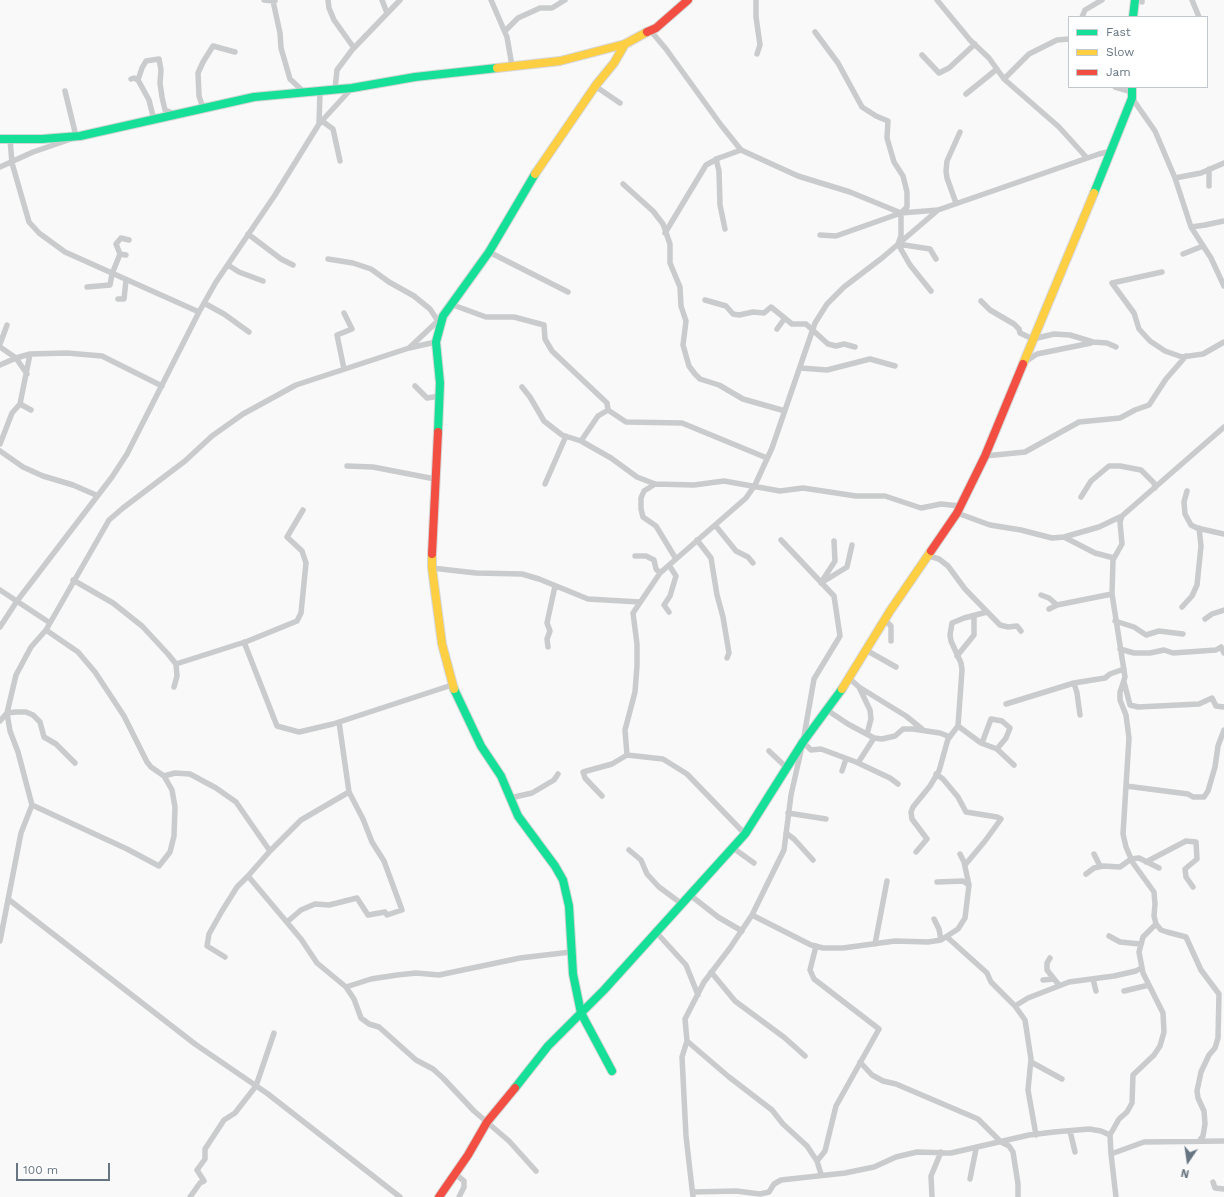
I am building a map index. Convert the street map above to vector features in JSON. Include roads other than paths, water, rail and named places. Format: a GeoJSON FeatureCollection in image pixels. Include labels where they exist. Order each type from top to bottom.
{"type":"FeatureCollection","features":[{"type":"Feature","properties":{"kind":"street"},"geometry":{"type":"LineString","coordinates":[[264,0],[274,1],[280,33],[281,48],[290,79],[305,93]]}},
{"type":"Feature","properties":{"kind":"street"},"geometry":{"type":"LineString","coordinates":[[328,0],[329,8],[334,20],[354,48]]}},
{"type":"Feature","properties":{"kind":"street"},"geometry":{"type":"LineString","coordinates":[[382,0],[387,13]]}},
{"type":"Feature","properties":{"kind":"street"},"geometry":{"type":"LineString","coordinates":[[335,89],[337,70],[354,48],[400,0]]}},
{"type":"Feature","properties":{"kind":"street"},"geometry":{"type":"LineString","coordinates":[[491,0],[505,31],[512,66]]}},
{"type":"Feature","properties":{"kind":"street"},"geometry":{"type":"LineString","coordinates":[[505,31],[524,15],[540,8],[552,8],[565,0]]}},
{"type":"Feature","properties":{"kind":"street"},"geometry":{"type":"LineString","coordinates":[[0,167],[12,163],[33,152],[78,136],[254,97],[352,88],[415,77],[560,61],[625,44],[656,28],[688,0]]}},
{"type":"Feature","properties":{"kind":"street"},"geometry":{"type":"LineString","coordinates":[[756,0],[756,17],[760,46],[757,54]]}},
{"type":"Feature","properties":{"kind":"street"},"geometry":{"type":"LineString","coordinates":[[937,0],[989,58],[1004,79],[1059,127],[1087,158]]}},
{"type":"Feature","properties":{"kind":"street"},"geometry":{"type":"LineString","coordinates":[[1082,16],[1085,10],[1101,0]]}},
{"type":"Feature","properties":{"kind":"street"},"geometry":{"type":"LineString","coordinates":[[1192,0],[1199,16]]}},
{"type":"Feature","properties":{"kind":"street"},"geometry":{"type":"LineString","coordinates":[[1133,16],[1140,1]]}},
{"type":"Feature","properties":{"kind":"street"},"geometry":{"type":"LineString","coordinates":[[650,30],[666,49],[741,150],[792,173],[850,192],[901,213]]}},
{"type":"Feature","properties":{"kind":"street"},"geometry":{"type":"LineString","coordinates":[[815,32],[838,63],[862,107],[876,116],[888,121],[887,138],[894,162],[903,176],[907,192],[907,207],[901,213],[901,236],[898,244]]}},
{"type":"Feature","properties":{"kind":"street"},"geometry":{"type":"LineString","coordinates":[[1004,79],[1029,54],[1057,40],[1068,39]]}},
{"type":"Feature","properties":{"kind":"street"},"geometry":{"type":"LineString","coordinates":[[409,348],[453,305],[489,252],[531,179],[595,86],[614,62],[625,44]]}},
{"type":"Feature","properties":{"kind":"street"},"geometry":{"type":"LineString","coordinates":[[922,55],[939,73],[949,68],[975,44]]}},
{"type":"Feature","properties":{"kind":"street"},"geometry":{"type":"LineString","coordinates":[[208,107],[202,105],[199,96],[198,73],[203,62],[213,46],[235,52]]}},
{"type":"Feature","properties":{"kind":"street"},"geometry":{"type":"LineString","coordinates":[[158,118],[153,116],[149,100],[138,80],[146,61],[158,59],[161,70],[160,83],[165,110],[175,114]]}},
{"type":"Feature","properties":{"kind":"street"},"geometry":{"type":"LineString","coordinates":[[966,94],[997,69]]}},
{"type":"Feature","properties":{"kind":"street"},"geometry":{"type":"LineString","coordinates":[[131,79],[138,80]]}},
{"type":"Feature","properties":{"kind":"street"},"geometry":{"type":"LineString","coordinates":[[595,86],[620,103]]}},
{"type":"Feature","properties":{"kind":"street"},"geometry":{"type":"LineString","coordinates":[[0,627],[17,601],[96,495],[112,477],[127,454],[199,312],[321,122],[352,88]]}},
{"type":"Feature","properties":{"kind":"street"},"geometry":{"type":"LineString","coordinates":[[1118,88],[1132,92],[1154,131],[1175,178],[1190,227],[1211,258],[1224,286]]}},
{"type":"Feature","properties":{"kind":"street"},"geometry":{"type":"LineString","coordinates":[[320,90],[321,122]]}},
{"type":"Feature","properties":{"kind":"street"},"geometry":{"type":"LineString","coordinates":[[65,91],[78,136]]}},
{"type":"Feature","properties":{"kind":"street"},"geometry":{"type":"LineString","coordinates":[[439,1197],[487,1122],[548,1046],[615,979],[745,834],[803,742],[849,678],[885,620],[959,509],[985,456],[1112,151],[1132,92]]}},
{"type":"Feature","properties":{"kind":"street"},"geometry":{"type":"LineString","coordinates":[[321,122],[333,129],[340,161]]}},
{"type":"Feature","properties":{"kind":"street"},"geometry":{"type":"LineString","coordinates":[[956,203],[947,178],[946,170],[947,161],[960,132]]}},
{"type":"Feature","properties":{"kind":"street"},"geometry":{"type":"LineString","coordinates":[[0,139],[42,139],[78,136]]}},
{"type":"Feature","properties":{"kind":"street"},"geometry":{"type":"LineString","coordinates":[[10,139],[12,163],[29,222],[40,233],[65,252],[199,312]]}},
{"type":"Feature","properties":{"kind":"street"},"geometry":{"type":"LineString","coordinates":[[665,234],[706,165],[716,159],[741,150]]}},
{"type":"Feature","properties":{"kind":"street"},"geometry":{"type":"LineString","coordinates":[[820,235],[836,236],[901,213],[938,210],[1087,158],[1112,151]]}},
{"type":"Feature","properties":{"kind":"street"},"geometry":{"type":"LineString","coordinates":[[716,159],[719,171],[720,205],[725,229]]}},
{"type":"Feature","properties":{"kind":"street"},"geometry":{"type":"LineString","coordinates":[[1175,178],[1202,173],[1224,163]]}},
{"type":"Feature","properties":{"kind":"street"},"geometry":{"type":"LineString","coordinates":[[1209,169],[1209,186]]}},
{"type":"Feature","properties":{"kind":"street"},"geometry":{"type":"LineString","coordinates":[[623,184],[653,211],[663,224],[665,234],[670,244],[670,263],[680,287],[681,306],[686,321],[683,345],[689,366],[700,379],[719,385],[743,399],[786,411]]}},
{"type":"Feature","properties":{"kind":"street"},"geometry":{"type":"LineString","coordinates":[[627,755],[625,730],[635,692],[637,666],[637,644],[634,613],[640,602],[660,573],[746,498],[772,448],[786,411],[812,329],[827,304],[844,287],[882,258],[938,210]]}},
{"type":"Feature","properties":{"kind":"street"},"geometry":{"type":"LineString","coordinates":[[1190,227],[1205,226],[1224,221]]}},
{"type":"Feature","properties":{"kind":"street"},"geometry":{"type":"LineString","coordinates":[[248,234],[281,259],[293,264]]}},
{"type":"Feature","properties":{"kind":"street"},"geometry":{"type":"LineString","coordinates":[[87,287],[110,285],[112,274],[123,254],[116,244],[121,238],[129,240]]}},
{"type":"Feature","properties":{"kind":"street"},"geometry":{"type":"LineString","coordinates":[[898,244],[914,248],[930,248],[936,258]]}},
{"type":"Feature","properties":{"kind":"street"},"geometry":{"type":"LineString","coordinates":[[898,244],[910,265],[931,291]]}},
{"type":"Feature","properties":{"kind":"street"},"geometry":{"type":"LineString","coordinates":[[1183,254],[1204,246]]}},
{"type":"Feature","properties":{"kind":"street"},"geometry":{"type":"LineString","coordinates":[[489,252],[568,292]]}},
{"type":"Feature","properties":{"kind":"street"},"geometry":{"type":"LineString","coordinates":[[328,259],[353,263],[372,269],[389,282],[414,296],[440,318]]}},
{"type":"Feature","properties":{"kind":"street"},"geometry":{"type":"LineString","coordinates":[[228,265],[240,272],[263,281]]}},
{"type":"Feature","properties":{"kind":"street"},"geometry":{"type":"LineString","coordinates":[[1162,272],[1112,283],[1134,314],[1139,329],[1150,341],[1165,351],[1182,357],[1203,354],[1218,347],[1224,342]]}},
{"type":"Feature","properties":{"kind":"street"},"geometry":{"type":"LineString","coordinates":[[118,299],[124,299],[126,280]]}},
{"type":"Feature","properties":{"kind":"street"},"geometry":{"type":"LineString","coordinates":[[705,300],[726,306],[733,314],[739,315],[753,312],[764,313],[771,307],[792,324],[806,324],[828,344],[836,346],[844,344],[855,347]]}},
{"type":"Feature","properties":{"kind":"street"},"geometry":{"type":"LineString","coordinates":[[981,301],[990,310],[1014,324],[1019,329],[1020,333],[1033,339],[1054,334],[1070,335],[1093,342],[1107,343],[1116,347]]}},
{"type":"Feature","properties":{"kind":"street"},"geometry":{"type":"LineString","coordinates":[[204,304],[224,314],[249,332]]}},
{"type":"Feature","properties":{"kind":"street"},"geometry":{"type":"LineString","coordinates":[[453,305],[486,317],[514,318],[544,325],[545,339],[552,352],[607,402],[608,410],[626,422],[682,423],[767,458]]}},
{"type":"Feature","properties":{"kind":"street"},"geometry":{"type":"LineString","coordinates":[[344,313],[352,329],[337,335],[344,369]]}},
{"type":"Feature","properties":{"kind":"street"},"geometry":{"type":"LineString","coordinates":[[440,318],[436,342],[440,396],[432,568],[442,644],[452,685],[467,719],[481,746],[501,776],[518,816],[555,866],[563,880],[569,906],[573,974],[581,1013],[612,1071]]}},
{"type":"Feature","properties":{"kind":"street"},"geometry":{"type":"LineString","coordinates":[[777,329],[785,318]]}},
{"type":"Feature","properties":{"kind":"street"},"geometry":{"type":"LineString","coordinates":[[0,344],[7,325]]}},
{"type":"Feature","properties":{"kind":"street"},"geometry":{"type":"LineString","coordinates":[[0,941],[21,833],[32,805],[18,752],[10,731],[7,714],[16,675],[31,647],[46,630],[73,580],[109,520],[185,461],[212,436],[243,414],[296,385],[409,348],[436,342]]}},
{"type":"Feature","properties":{"kind":"street"},"geometry":{"type":"LineString","coordinates":[[1023,363],[1037,354],[1093,342]]}},
{"type":"Feature","properties":{"kind":"street"},"geometry":{"type":"LineString","coordinates":[[1,349],[16,358],[27,374]]}},
{"type":"Feature","properties":{"kind":"street"},"geometry":{"type":"LineString","coordinates":[[0,365],[30,354],[67,353],[102,356],[162,386]]}},
{"type":"Feature","properties":{"kind":"street"},"geometry":{"type":"LineString","coordinates":[[0,444],[12,413],[20,404],[30,354]]}},
{"type":"Feature","properties":{"kind":"street"},"geometry":{"type":"LineString","coordinates":[[985,456],[1025,452],[1079,422],[1120,418],[1149,405],[1166,379],[1186,356]]}},
{"type":"Feature","properties":{"kind":"street"},"geometry":{"type":"LineString","coordinates":[[800,368],[827,370],[870,359],[895,366]]}},
{"type":"Feature","properties":{"kind":"street"},"geometry":{"type":"LineString","coordinates":[[415,386],[427,398],[440,396]]}},
{"type":"Feature","properties":{"kind":"street"},"geometry":{"type":"LineString","coordinates":[[522,387],[530,396],[544,421],[566,436],[581,441],[611,458],[637,477],[655,484],[694,485],[724,481],[754,485],[780,491],[803,488],[856,496],[885,496],[921,508],[941,504],[959,509],[990,525],[1021,530],[1052,538],[1064,537],[1099,527],[1122,516],[1224,427]]}},
{"type":"Feature","properties":{"kind":"street"},"geometry":{"type":"LineString","coordinates":[[20,404],[31,410]]}},
{"type":"Feature","properties":{"kind":"street"},"geometry":{"type":"LineString","coordinates":[[581,441],[598,416],[608,410]]}},
{"type":"Feature","properties":{"kind":"street"},"geometry":{"type":"LineString","coordinates":[[545,484],[566,436]]}},
{"type":"Feature","properties":{"kind":"street"},"geometry":{"type":"LineString","coordinates":[[0,451],[23,467],[43,476],[74,485],[96,495]]}},
{"type":"Feature","properties":{"kind":"street"},"geometry":{"type":"LineString","coordinates":[[347,466],[373,467],[435,479]]}},
{"type":"Feature","properties":{"kind":"street"},"geometry":{"type":"LineString","coordinates":[[1081,497],[1092,481],[1109,466],[1120,466],[1140,470],[1154,483],[1155,488]]}},
{"type":"Feature","properties":{"kind":"street"},"geometry":{"type":"LineString","coordinates":[[655,484],[644,491],[641,498],[643,517],[656,526],[676,559]]}},
{"type":"Feature","properties":{"kind":"street"},"geometry":{"type":"LineString","coordinates":[[1187,491],[1184,502],[1185,514],[1191,525],[1224,534]]}},
{"type":"Feature","properties":{"kind":"street"},"geometry":{"type":"LineString","coordinates":[[176,664],[244,642],[297,620],[301,613],[306,562],[302,551],[287,537],[303,510]]}},
{"type":"Feature","properties":{"kind":"street"},"geometry":{"type":"LineString","coordinates":[[1122,516],[1120,522],[1122,544],[1114,558],[1112,594],[1115,621],[1124,668],[1124,682],[1130,705],[1138,707],[1198,704],[1212,698],[1216,706],[1224,707]]}},
{"type":"Feature","properties":{"kind":"street"},"geometry":{"type":"LineString","coordinates":[[715,525],[736,551],[748,557],[753,563]]}},
{"type":"Feature","properties":{"kind":"street"},"geometry":{"type":"LineString","coordinates":[[1182,606],[1192,596],[1197,585],[1201,546],[1198,528]]}},
{"type":"Feature","properties":{"kind":"street"},"geometry":{"type":"LineString","coordinates":[[1064,537],[1095,553],[1114,558]]}},
{"type":"Feature","properties":{"kind":"street"},"geometry":{"type":"LineString","coordinates":[[697,540],[711,558],[729,653],[727,658]]}},
{"type":"Feature","properties":{"kind":"street"},"geometry":{"type":"LineString","coordinates":[[781,540],[834,596],[840,636],[814,680],[788,813],[784,850],[752,915],[711,972],[685,1019],[687,1041],[682,1058],[686,1136],[693,1194],[736,1191],[760,1194],[769,1192],[774,1184],[781,1180],[845,1172],[874,1166],[896,1157],[917,1152],[941,1152],[951,1154],[1036,1135],[1089,1129],[1110,1135]]}},
{"type":"Feature","properties":{"kind":"street"},"geometry":{"type":"LineString","coordinates":[[821,583],[835,561],[834,541]]}},
{"type":"Feature","properties":{"kind":"street"},"geometry":{"type":"LineString","coordinates":[[821,583],[848,567],[852,545]]}},
{"type":"Feature","properties":{"kind":"street"},"geometry":{"type":"LineString","coordinates":[[635,556],[646,556],[654,560],[656,569],[660,573]]}},
{"type":"Feature","properties":{"kind":"street"},"geometry":{"type":"LineString","coordinates":[[929,556],[939,559],[948,566],[966,589],[1000,625],[1008,627],[1017,626],[1020,631]]}},
{"type":"Feature","properties":{"kind":"street"},"geometry":{"type":"LineString","coordinates":[[669,565],[676,576],[670,596],[664,604],[669,612]]}},
{"type":"Feature","properties":{"kind":"street"},"geometry":{"type":"LineString","coordinates":[[432,568],[476,573],[522,574],[588,599],[640,602]]}},
{"type":"Feature","properties":{"kind":"street"},"geometry":{"type":"LineString","coordinates":[[73,580],[113,603],[136,621],[168,654],[176,664],[177,676],[174,687]]}},
{"type":"Feature","properties":{"kind":"street"},"geometry":{"type":"LineString","coordinates":[[548,647],[547,639],[550,631],[547,623],[555,586]]}},
{"type":"Feature","properties":{"kind":"street"},"geometry":{"type":"LineString","coordinates":[[0,590],[50,623]]}},
{"type":"Feature","properties":{"kind":"street"},"geometry":{"type":"LineString","coordinates":[[1049,610],[1057,605],[1112,594]]}},
{"type":"Feature","properties":{"kind":"street"},"geometry":{"type":"LineString","coordinates":[[1042,595],[1049,598],[1057,605]]}},
{"type":"Feature","properties":{"kind":"street"},"geometry":{"type":"LineString","coordinates":[[1205,619],[1212,614],[1224,610]]}},
{"type":"Feature","properties":{"kind":"street"},"geometry":{"type":"LineString","coordinates":[[916,852],[927,838],[912,819],[911,812],[913,807],[930,786],[942,764],[950,737],[958,726],[962,670],[950,635],[952,623],[957,620],[987,612]]}},
{"type":"Feature","properties":{"kind":"street"},"geometry":{"type":"LineString","coordinates":[[957,656],[974,635],[974,616]]}},
{"type":"Feature","properties":{"kind":"street"},"geometry":{"type":"LineString","coordinates":[[885,620],[891,626],[891,641]]}},
{"type":"Feature","properties":{"kind":"street"},"geometry":{"type":"LineString","coordinates":[[1115,621],[1134,627],[1146,635],[1159,631],[1183,634]]}},
{"type":"Feature","properties":{"kind":"street"},"geometry":{"type":"LineString","coordinates":[[32,805],[127,849],[159,866],[170,852],[174,836],[175,807],[172,790],[164,776],[151,768],[147,762],[124,716],[95,672],[78,652],[46,630]]}},
{"type":"Feature","properties":{"kind":"street"},"geometry":{"type":"LineString","coordinates":[[244,642],[277,726],[299,732],[339,722],[452,685]]}},
{"type":"Feature","properties":{"kind":"street"},"geometry":{"type":"LineString","coordinates":[[1120,649],[1134,653],[1150,653],[1164,650],[1173,653],[1216,650],[1221,647],[1224,653]]}},
{"type":"Feature","properties":{"kind":"street"},"geometry":{"type":"LineString","coordinates":[[866,650],[896,667]]}},
{"type":"Feature","properties":{"kind":"street"},"geometry":{"type":"LineString","coordinates":[[1006,704],[1074,683],[1105,678],[1110,674],[1124,668]]}},
{"type":"Feature","properties":{"kind":"street"},"geometry":{"type":"LineString","coordinates":[[849,678],[859,687],[906,716],[922,729]]}},
{"type":"Feature","properties":{"kind":"street"},"geometry":{"type":"LineString","coordinates":[[1124,682],[1120,692],[1120,700],[1126,715],[1129,738],[1123,834],[1131,859],[1154,892],[1154,916],[1156,924],[1161,930],[1186,937],[1201,970],[1222,993],[1218,1038],[1215,1048],[1209,1055],[1201,1072],[1197,1091],[1201,1106],[1204,1110],[1203,1136],[1200,1140]]}},
{"type":"Feature","properties":{"kind":"street"},"geometry":{"type":"LineString","coordinates":[[1074,683],[1080,715]]}},
{"type":"Feature","properties":{"kind":"street"},"geometry":{"type":"LineString","coordinates":[[859,687],[870,710],[871,719],[867,734]]}},
{"type":"Feature","properties":{"kind":"street"},"geometry":{"type":"LineString","coordinates":[[827,710],[848,724],[874,738],[882,739],[895,736],[902,730],[922,729],[950,737]]}},
{"type":"Feature","properties":{"kind":"street"},"geometry":{"type":"LineString","coordinates":[[0,721],[7,714],[26,712],[33,715],[40,722],[44,737],[56,744],[75,763]]}},
{"type":"Feature","properties":{"kind":"street"},"geometry":{"type":"LineString","coordinates":[[982,743],[991,719],[1002,721],[1010,728],[1006,738],[997,749]]}},
{"type":"Feature","properties":{"kind":"street"},"geometry":{"type":"LineString","coordinates":[[287,922],[301,910],[315,904],[329,906],[357,898],[368,915],[385,912],[387,915],[402,910],[384,861],[372,842],[349,792],[339,722]]}},
{"type":"Feature","properties":{"kind":"street"},"geometry":{"type":"LineString","coordinates":[[958,726],[982,743],[997,749],[1014,765]]}},
{"type":"Feature","properties":{"kind":"street"},"geometry":{"type":"LineString","coordinates":[[1126,786],[1188,794],[1193,797],[1204,797],[1208,791],[1215,767],[1218,746],[1224,730]]}},
{"type":"Feature","properties":{"kind":"street"},"geometry":{"type":"LineString","coordinates":[[858,763],[874,738]]}},
{"type":"Feature","properties":{"kind":"street"},"geometry":{"type":"LineString","coordinates":[[803,742],[811,750],[820,749],[858,763],[890,778],[898,784]]}},
{"type":"Feature","properties":{"kind":"street"},"geometry":{"type":"LineString","coordinates":[[769,751],[787,768]]}},
{"type":"Feature","properties":{"kind":"street"},"geometry":{"type":"LineString","coordinates":[[602,796],[585,778],[583,772],[612,764],[627,755],[663,759],[681,770],[699,785],[745,834]]}},
{"type":"Feature","properties":{"kind":"street"},"geometry":{"type":"LineString","coordinates":[[842,771],[846,759]]}},
{"type":"Feature","properties":{"kind":"street"},"geometry":{"type":"LineString","coordinates":[[164,776],[175,773],[190,774],[229,797],[236,802],[256,828],[270,851]]}},
{"type":"Feature","properties":{"kind":"street"},"geometry":{"type":"LineString","coordinates":[[510,798],[532,793],[554,780],[558,774]]}},
{"type":"Feature","properties":{"kind":"street"},"geometry":{"type":"LineString","coordinates":[[936,774],[943,779],[958,797],[966,812],[997,817],[1000,819],[985,841],[965,865]]}},
{"type":"Feature","properties":{"kind":"street"},"geometry":{"type":"LineString","coordinates":[[225,956],[207,946],[209,934],[238,887],[270,851],[301,820],[349,792]]}},
{"type":"Feature","properties":{"kind":"street"},"geometry":{"type":"LineString","coordinates":[[788,813],[826,818]]}},
{"type":"Feature","properties":{"kind":"street"},"geometry":{"type":"LineString","coordinates":[[786,833],[813,860]]}},
{"type":"Feature","properties":{"kind":"street"},"geometry":{"type":"LineString","coordinates":[[1146,862],[1186,841],[1196,842],[1197,860],[1185,869],[1186,877],[1192,887]]}},
{"type":"Feature","properties":{"kind":"street"},"geometry":{"type":"LineString","coordinates":[[733,848],[754,863]]}},
{"type":"Feature","properties":{"kind":"street"},"geometry":{"type":"LineString","coordinates":[[629,850],[641,860],[647,874],[659,886],[682,904]]}},
{"type":"Feature","properties":{"kind":"street"},"geometry":{"type":"LineString","coordinates":[[752,915],[816,946],[843,948],[895,941],[928,942],[941,940],[958,929],[965,918],[969,885],[965,865],[960,854]]}},
{"type":"Feature","properties":{"kind":"street"},"geometry":{"type":"LineString","coordinates":[[1094,854],[1100,866]]}},
{"type":"Feature","properties":{"kind":"street"},"geometry":{"type":"LineString","coordinates":[[1086,874],[1094,868],[1100,866],[1120,867],[1131,859],[1139,858],[1159,868]]}},
{"type":"Feature","properties":{"kind":"street"},"geometry":{"type":"LineString","coordinates":[[248,876],[287,922],[317,963],[346,987],[354,999],[360,1018],[369,1024],[378,1027],[416,1060],[433,1069],[487,1122],[509,1141],[536,1171]]}},
{"type":"Feature","properties":{"kind":"street"},"geometry":{"type":"LineString","coordinates":[[875,944],[887,881]]}},
{"type":"Feature","properties":{"kind":"street"},"geometry":{"type":"LineString","coordinates":[[937,882],[963,881],[969,885]]}},
{"type":"Feature","properties":{"kind":"street"},"geometry":{"type":"LineString","coordinates":[[690,895],[718,917],[742,930]]}},
{"type":"Feature","properties":{"kind":"street"},"geometry":{"type":"LineString","coordinates":[[8,899],[195,1044],[256,1086],[400,1197]]}},
{"type":"Feature","properties":{"kind":"street"},"geometry":{"type":"LineString","coordinates":[[934,919],[939,929],[941,940]]}},
{"type":"Feature","properties":{"kind":"street"},"geometry":{"type":"LineString","coordinates":[[1116,1197],[1110,1135],[1119,1119],[1127,1112],[1132,1103],[1133,1075],[1154,1055],[1160,1046],[1164,1032],[1163,1013],[1141,968],[1140,944],[1147,931],[1156,924]]}},
{"type":"Feature","properties":{"kind":"street"},"geometry":{"type":"LineString","coordinates":[[656,932],[686,965],[698,995]]}},
{"type":"Feature","properties":{"kind":"street"},"geometry":{"type":"LineString","coordinates":[[1109,936],[1120,942],[1140,944]]}},
{"type":"Feature","properties":{"kind":"street"},"geometry":{"type":"LineString","coordinates":[[947,937],[978,963],[987,973],[991,982],[1001,994],[1015,1006],[1025,1020],[1031,1062],[1028,1090],[1036,1135]]}},
{"type":"Feature","properties":{"kind":"street"},"geometry":{"type":"LineString","coordinates":[[816,946],[810,970],[814,979],[878,1029],[836,1106],[825,1151],[816,1161]]}},
{"type":"Feature","properties":{"kind":"street"},"geometry":{"type":"LineString","coordinates":[[346,987],[371,979],[396,975],[416,973],[439,975],[520,958],[571,952]]}},
{"type":"Feature","properties":{"kind":"street"},"geometry":{"type":"LineString","coordinates":[[1050,958],[1047,963],[1047,970],[1060,985]]}},
{"type":"Feature","properties":{"kind":"street"},"geometry":{"type":"LineString","coordinates":[[1015,1006],[1028,998],[1051,991],[1060,985],[1083,979],[1114,976],[1136,971],[1141,968]]}},
{"type":"Feature","properties":{"kind":"street"},"geometry":{"type":"LineString","coordinates":[[711,972],[735,1001],[785,1038],[806,1056]]}},
{"type":"Feature","properties":{"kind":"street"},"geometry":{"type":"LineString","coordinates":[[1043,980],[1054,979]]}},
{"type":"Feature","properties":{"kind":"street"},"geometry":{"type":"LineString","coordinates":[[1093,979],[1096,991]]}},
{"type":"Feature","properties":{"kind":"street"},"geometry":{"type":"LineString","coordinates":[[1124,991],[1149,985]]}},
{"type":"Feature","properties":{"kind":"street"},"geometry":{"type":"LineString","coordinates":[[190,1197],[200,1183],[204,1181],[197,1170],[205,1159],[205,1149],[224,1120],[235,1113],[256,1086],[274,1034]]}},
{"type":"Feature","properties":{"kind":"street"},"geometry":{"type":"LineString","coordinates":[[687,1041],[729,1077],[772,1110],[783,1124],[807,1146],[816,1161],[821,1174]]}},
{"type":"Feature","properties":{"kind":"street"},"geometry":{"type":"LineString","coordinates":[[860,1062],[872,1075],[883,1081],[896,1084],[978,1119],[1001,1142],[1008,1146],[1012,1152],[1018,1184],[1018,1197]]}},
{"type":"Feature","properties":{"kind":"street"},"geometry":{"type":"LineString","coordinates":[[1031,1062],[1062,1079]]}},
{"type":"Feature","properties":{"kind":"street"},"geometry":{"type":"LineString","coordinates":[[1070,1131],[1075,1152]]}},
{"type":"Feature","properties":{"kind":"street"},"geometry":{"type":"LineString","coordinates":[[1111,1154],[1144,1142],[1200,1140],[1224,1141]]}},
{"type":"Feature","properties":{"kind":"street"},"geometry":{"type":"LineString","coordinates":[[970,1179],[976,1149]]}},
{"type":"Feature","properties":{"kind":"street"},"geometry":{"type":"LineString","coordinates":[[932,1197],[931,1176],[941,1152]]}},
{"type":"Feature","properties":{"kind":"street"},"geometry":{"type":"LineString","coordinates":[[455,1174],[464,1181],[464,1186],[458,1197]]}},
{"type":"Feature","properties":{"kind":"street"},"geometry":{"type":"LineString","coordinates":[[1213,1182],[1215,1188],[1224,1189]]}}]}
